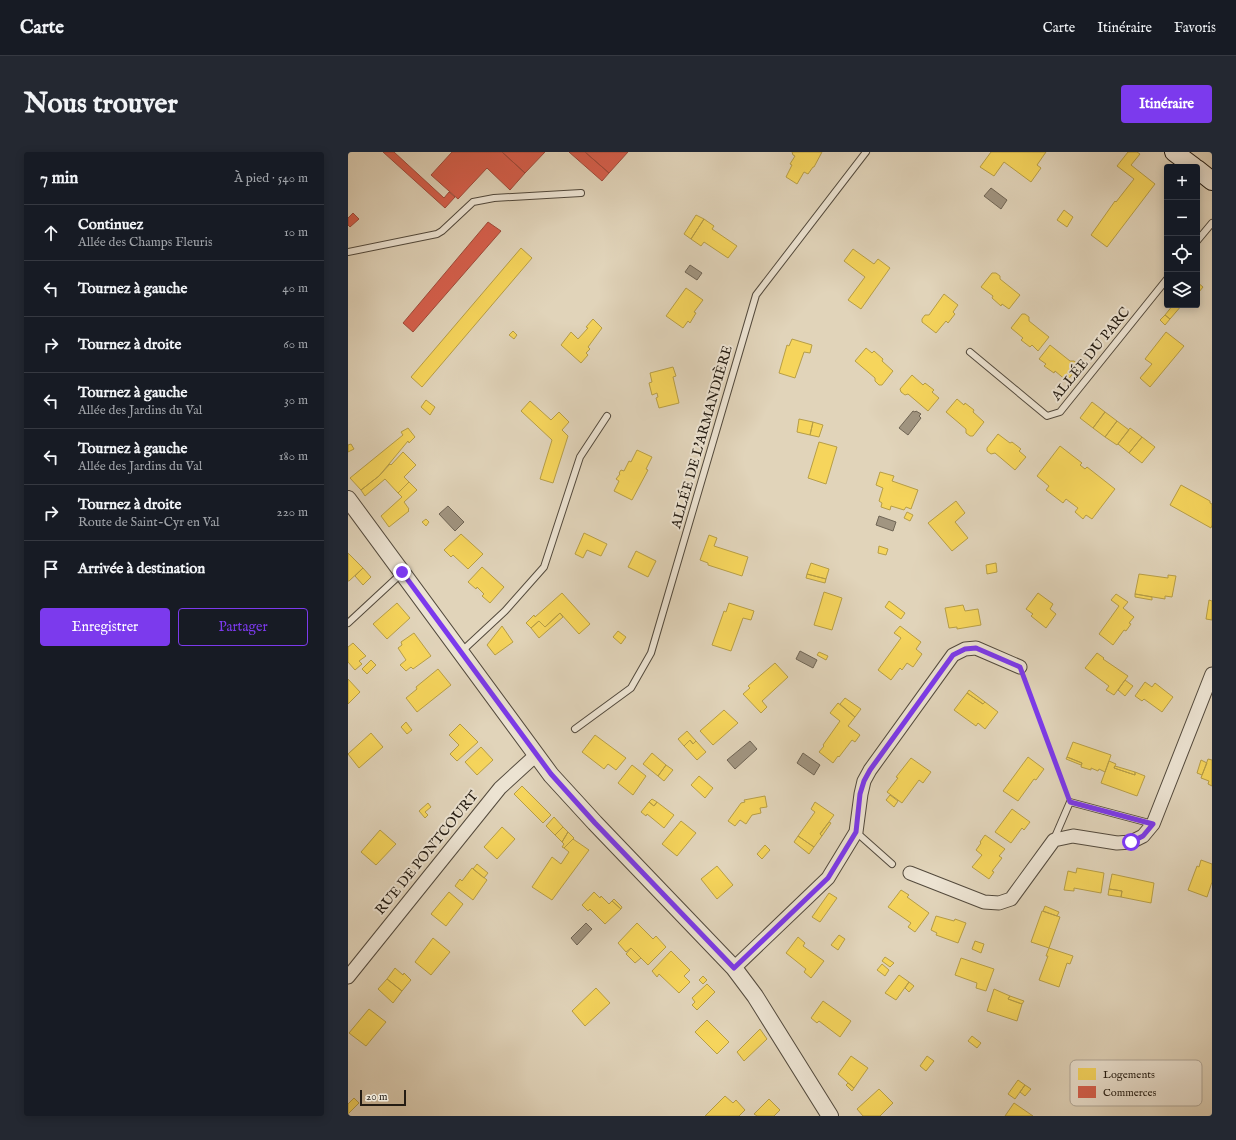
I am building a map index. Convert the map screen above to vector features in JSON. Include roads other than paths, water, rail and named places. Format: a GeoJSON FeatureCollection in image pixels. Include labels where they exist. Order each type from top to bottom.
{"type":"FeatureCollection","features":[{"type":"Feature","properties":{"kind":"main road"},"geometry":{"type":"LineString","coordinates":[[1174,152],[1190,164]]}},
{"type":"Feature","properties":{"kind":"main road"},"geometry":{"type":"LineString","coordinates":[[1200,172],[1212,181]]}},
{"type":"Feature","properties":{"kind":"street"},"geometry":{"type":"LineString","coordinates":[[348,499],[551,774],[595,823],[734,968],[755,996],[830,1116]]}},
{"type":"Feature","properties":{"kind":"street"},"geometry":{"type":"LineString","coordinates":[[734,968],[828,878],[856,832],[860,794],[864,781],[870,770],[953,655],[965,649],[976,648],[1020,667]]}},
{"type":"Feature","properties":{"kind":"street"},"geometry":{"type":"LineString","coordinates":[[910,874],[984,902],[999,903],[1011,899],[1054,840],[1073,836],[1117,843],[1131,842],[1143,836],[1153,824],[1212,674]]}},
{"type":"Feature","properties":{"kind":"street","name":"RUE DE PONTCOURT"},"geometry":{"type":"LineString","coordinates":[[348,977],[500,788],[536,755]]}},
{"type":"Feature","properties":{"kind":"lane","name":"ALLÉE DE L'ARMANDIÈRE"},"geometry":{"type":"LineString","coordinates":[[575,729],[631,688],[651,653],[756,295],[866,152]]}},
{"type":"Feature","properties":{"kind":"lane"},"geometry":{"type":"LineString","coordinates":[[348,252],[437,234],[473,202],[494,198],[581,193]]}},
{"type":"Feature","properties":{"kind":"lane"},"geometry":{"type":"LineString","coordinates":[[1200,237],[1212,223]]}},
{"type":"Feature","properties":{"kind":"lane","name":"ALLÉE DU PARC"},"geometry":{"type":"LineString","coordinates":[[970,352],[1047,416],[1060,412],[1164,283]]}},
{"type":"Feature","properties":{"kind":"lane"},"geometry":{"type":"LineString","coordinates":[[461,653],[505,611],[544,567],[580,457],[607,416]]}},
{"type":"Feature","properties":{"kind":"lane"},"geometry":{"type":"LineString","coordinates":[[348,623],[402,572]]}},
{"type":"Feature","properties":{"kind":"lane"},"geometry":{"type":"LineString","coordinates":[[1054,840],[1070,802],[1153,824]]}},
{"type":"Feature","properties":{"kind":"lane"},"geometry":{"type":"LineString","coordinates":[[856,832],[892,864]]}}]}
